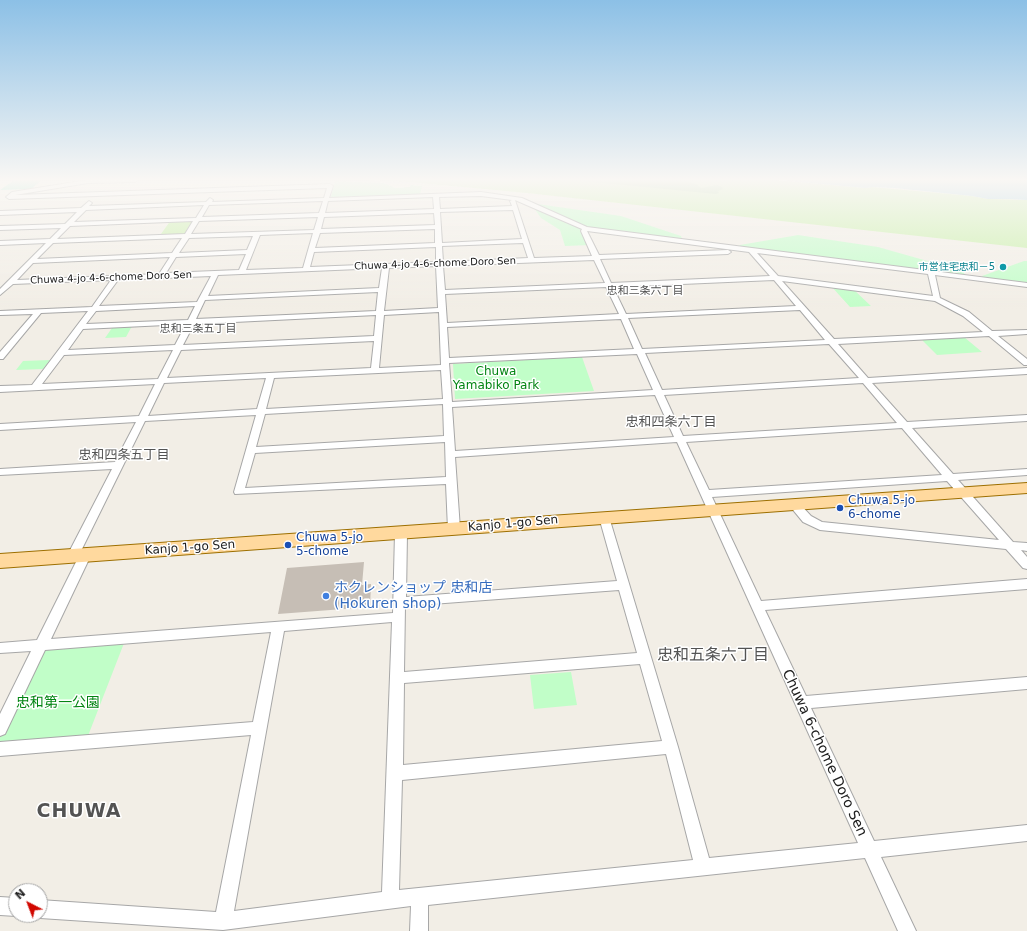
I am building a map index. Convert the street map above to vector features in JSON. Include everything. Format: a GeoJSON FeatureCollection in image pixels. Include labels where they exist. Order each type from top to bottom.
{"type":"FeatureCollection","features":[{"type":"Feature","properties":{"kind":"main road","name":"Kanjo 1-go Sen"},"geometry":{"type":"LineString","coordinates":[[0,561],[1027,488]]}},
{"type":"Feature","properties":{"kind":"street"},"geometry":{"type":"LineString","coordinates":[[0,228],[101,223]]}},
{"type":"Feature","properties":{"kind":"street"},"geometry":{"type":"LineString","coordinates":[[161,276],[195,223]]}},
{"type":"Feature","properties":{"kind":"street"},"geometry":{"type":"LineString","coordinates":[[306,270],[319,223]]}},
{"type":"Feature","properties":{"kind":"street"},"geometry":{"type":"LineString","coordinates":[[438,223],[440,292],[454,529]]}},
{"type":"Feature","properties":{"kind":"street"},"geometry":{"type":"LineString","coordinates":[[520,223],[532,260]]}},
{"type":"Feature","properties":{"kind":"street"},"geometry":{"type":"LineString","coordinates":[[574,223],[586,229],[1027,285]]}},
{"type":"Feature","properties":{"kind":"street"},"geometry":{"type":"LineString","coordinates":[[0,293],[67,225]]}},
{"type":"Feature","properties":{"kind":"street"},"geometry":{"type":"LineString","coordinates":[[0,243],[438,227]]}},
{"type":"Feature","properties":{"kind":"street"},"geometry":{"type":"LineString","coordinates":[[586,229],[584,231],[712,510]]}},
{"type":"Feature","properties":{"kind":"street"},"geometry":{"type":"LineString","coordinates":[[242,272],[258,234]]}},
{"type":"Feature","properties":{"kind":"street"},"geometry":{"type":"LineString","coordinates":[[312,250],[525,241]]}},
{"type":"Feature","properties":{"kind":"street"},"geometry":{"type":"LineString","coordinates":[[752,251],[949,478],[1027,565]]}},
{"type":"Feature","properties":{"kind":"street","name":"Chuwa 4-jo 4-6-chome Doro Sen"},"geometry":{"type":"LineString","coordinates":[[0,281],[116,278],[752,251]]}},
{"type":"Feature","properties":{"kind":"street"},"geometry":{"type":"LineString","coordinates":[[32,261],[251,252]]}},
{"type":"Feature","properties":{"kind":"street"},"geometry":{"type":"LineString","coordinates":[[375,370],[382,290],[386,266]]}},
{"type":"Feature","properties":{"kind":"street"},"geometry":{"type":"LineString","coordinates":[[931,273],[937,299]]}},
{"type":"Feature","properties":{"kind":"street"},"geometry":{"type":"LineString","coordinates":[[0,729],[42,645],[119,465],[215,274]]}},
{"type":"Feature","properties":{"kind":"street"},"geometry":{"type":"LineString","coordinates":[[35,387],[62,353],[116,278]]}},
{"type":"Feature","properties":{"kind":"street"},"geometry":{"type":"LineString","coordinates":[[440,292],[776,278],[937,299],[966,314],[1027,363]]}},
{"type":"Feature","properties":{"kind":"street"},"geometry":{"type":"LineString","coordinates":[[0,313],[93,309],[382,290]]}},
{"type":"Feature","properties":{"kind":"street"},"geometry":{"type":"LineString","coordinates":[[443,325],[802,308]]}},
{"type":"Feature","properties":{"kind":"street"},"geometry":{"type":"LineString","coordinates":[[81,327],[442,310]]}},
{"type":"Feature","properties":{"kind":"street"},"geometry":{"type":"LineString","coordinates":[[0,357],[39,311]]}},
{"type":"Feature","properties":{"kind":"street"},"geometry":{"type":"LineString","coordinates":[[0,389],[375,370],[445,364],[640,352],[1027,332]]}},
{"type":"Feature","properties":{"kind":"street"},"geometry":{"type":"LineString","coordinates":[[62,353],[378,338]]}},
{"type":"Feature","properties":{"kind":"street"},"geometry":{"type":"LineString","coordinates":[[0,427],[866,381],[1027,371]]}},
{"type":"Feature","properties":{"kind":"street"},"geometry":{"type":"LineString","coordinates":[[271,375],[239,492],[451,480]]}},
{"type":"Feature","properties":{"kind":"street"},"geometry":{"type":"LineString","coordinates":[[450,454],[680,438],[1027,418]]}},
{"type":"Feature","properties":{"kind":"street"},"geometry":{"type":"LineString","coordinates":[[250,450],[449,439]]}},
{"type":"Feature","properties":{"kind":"street"},"geometry":{"type":"LineString","coordinates":[[0,472],[119,465]]}},
{"type":"Feature","properties":{"kind":"street"},"geometry":{"type":"LineString","coordinates":[[704,494],[1027,472]]}},
{"type":"Feature","properties":{"kind":"street"},"geometry":{"type":"LineString","coordinates":[[794,505],[807,519],[820,526],[1027,547]]}},
{"type":"Feature","properties":{"kind":"street","name":"Chuwa 6-chome Doro Sen"},"geometry":{"type":"LineString","coordinates":[[712,510],[906,931]]}},
{"type":"Feature","properties":{"kind":"street"},"geometry":{"type":"LineString","coordinates":[[604,517],[671,747],[703,867]]}},
{"type":"Feature","properties":{"kind":"street"},"geometry":{"type":"LineString","coordinates":[[390,900],[395,773],[400,533]]}},
{"type":"Feature","properties":{"kind":"street"},"geometry":{"type":"LineString","coordinates":[[756,606],[1027,584]]}},
{"type":"Feature","properties":{"kind":"street"},"geometry":{"type":"LineString","coordinates":[[399,602],[624,585]]}},
{"type":"Feature","properties":{"kind":"street"},"geometry":{"type":"LineString","coordinates":[[0,648],[399,617]]}},
{"type":"Feature","properties":{"kind":"street"},"geometry":{"type":"LineString","coordinates":[[224,921],[258,728],[278,627]]}},
{"type":"Feature","properties":{"kind":"street"},"geometry":{"type":"LineString","coordinates":[[397,678],[644,658]]}},
{"type":"Feature","properties":{"kind":"street"},"geometry":{"type":"LineString","coordinates":[[801,703],[1027,683]]}},
{"type":"Feature","properties":{"kind":"street"},"geometry":{"type":"LineString","coordinates":[[0,749],[258,728]]}},
{"type":"Feature","properties":{"kind":"street"},"geometry":{"type":"LineString","coordinates":[[395,773],[671,747]]}},
{"type":"Feature","properties":{"kind":"street"},"geometry":{"type":"LineString","coordinates":[[48,910],[224,921],[390,900],[1027,832]]}},
{"type":"Feature","properties":{"kind":"street"},"geometry":{"type":"LineString","coordinates":[[420,897],[420,931]]}},
{"type":"Feature","properties":{"kind":"green space"},"geometry":{"type":"Polygon","coordinates":[[[169,223],[195,223],[187,237],[158,238],[169,223]]]}},
{"type":"Feature","properties":{"kind":"green space"},"geometry":{"type":"Polygon","coordinates":[[[550,223],[643,223],[681,236],[683,241],[586,229],[584,231],[591,245],[565,246],[560,230],[550,223]]]}},
{"type":"Feature","properties":{"kind":"green space"},"geometry":{"type":"Polygon","coordinates":[[[804,223],[1027,223],[1027,248],[804,223]]]}},
{"type":"Feature","properties":{"kind":"green space"},"geometry":{"type":"Polygon","coordinates":[[[798,235],[878,247],[963,271],[966,277],[737,248],[740,245],[798,235]]]}},
{"type":"Feature","properties":{"kind":"green space"},"geometry":{"type":"Polygon","coordinates":[[[1027,261],[1027,285],[983,279],[982,276],[1027,261]]]}},
{"type":"Feature","properties":{"kind":"green space"},"geometry":{"type":"Polygon","coordinates":[[[831,286],[853,289],[871,306],[850,307],[831,286]]]}},
{"type":"Feature","properties":{"kind":"green space"},"geometry":{"type":"Polygon","coordinates":[[[132,326],[126,337],[105,338],[112,328],[132,326]]]}},
{"type":"Feature","properties":{"kind":"green space"},"geometry":{"type":"Polygon","coordinates":[[[964,337],[982,352],[937,355],[921,339],[964,337]]]}},
{"type":"Feature","properties":{"kind":"green space","name":"Chuwa Yamabiko Park"},"geometry":{"type":"Polygon","coordinates":[[[582,357],[594,391],[455,399],[453,364],[582,357]]]}},
{"type":"Feature","properties":{"kind":"green space"},"geometry":{"type":"Polygon","coordinates":[[[50,360],[43,369],[16,370],[23,361],[50,360]]]}},
{"type":"Feature","properties":{"kind":"green space","name":"忠和第一公園"},"geometry":{"type":"Polygon","coordinates":[[[126,638],[86,741],[0,749],[0,729],[41,645],[126,638]]]}},
{"type":"Feature","properties":{"kind":"green space"},"geometry":{"type":"Polygon","coordinates":[[[571,672],[577,705],[534,709],[530,675],[571,672]]]}},
{"type":"Feature","properties":{"kind":"building","name":"ホクレンショップ 忠和店 (Hokuren shop)"},"geometry":{"type":"Polygon","coordinates":[[[364,562],[362,585],[371,584],[370,607],[278,614],[287,568],[364,562]]]}},
{"type":"Feature","properties":{"kind":"place","name":"市営住宅忠和－5"},"geometry":{"type":"Point","coordinates":[1003,267]}},
{"type":"Feature","properties":{"kind":"place","name":"Chuwa 5-jo 6-chome"},"geometry":{"type":"Point","coordinates":[840,508]}},
{"type":"Feature","properties":{"kind":"place","name":"Chuwa 5-jo 5-chome"},"geometry":{"type":"Point","coordinates":[288,545]}},
{"type":"Feature","properties":{"kind":"place","name":"ホクレンショップ 忠和店 (Hokuren shop)"},"geometry":{"type":"Point","coordinates":[326,596]}},
{"type":"Feature","properties":{"kind":"district","name":"忠和三条六丁目"},"geometry":{"type":"Point","coordinates":[645,291]}},
{"type":"Feature","properties":{"kind":"district","name":"忠和三条五丁目"},"geometry":{"type":"Point","coordinates":[198,329]}},
{"type":"Feature","properties":{"kind":"district","name":"忠和四条六丁目"},"geometry":{"type":"Point","coordinates":[671,423]}},
{"type":"Feature","properties":{"kind":"district","name":"忠和四条五丁目"},"geometry":{"type":"Point","coordinates":[124,456]}},
{"type":"Feature","properties":{"kind":"district","name":"忠和五条六丁目"},"geometry":{"type":"Point","coordinates":[713,656]}},
{"type":"Feature","properties":{"kind":"district","name":"CHUWA"},"geometry":{"type":"Point","coordinates":[79,812]}}]}
